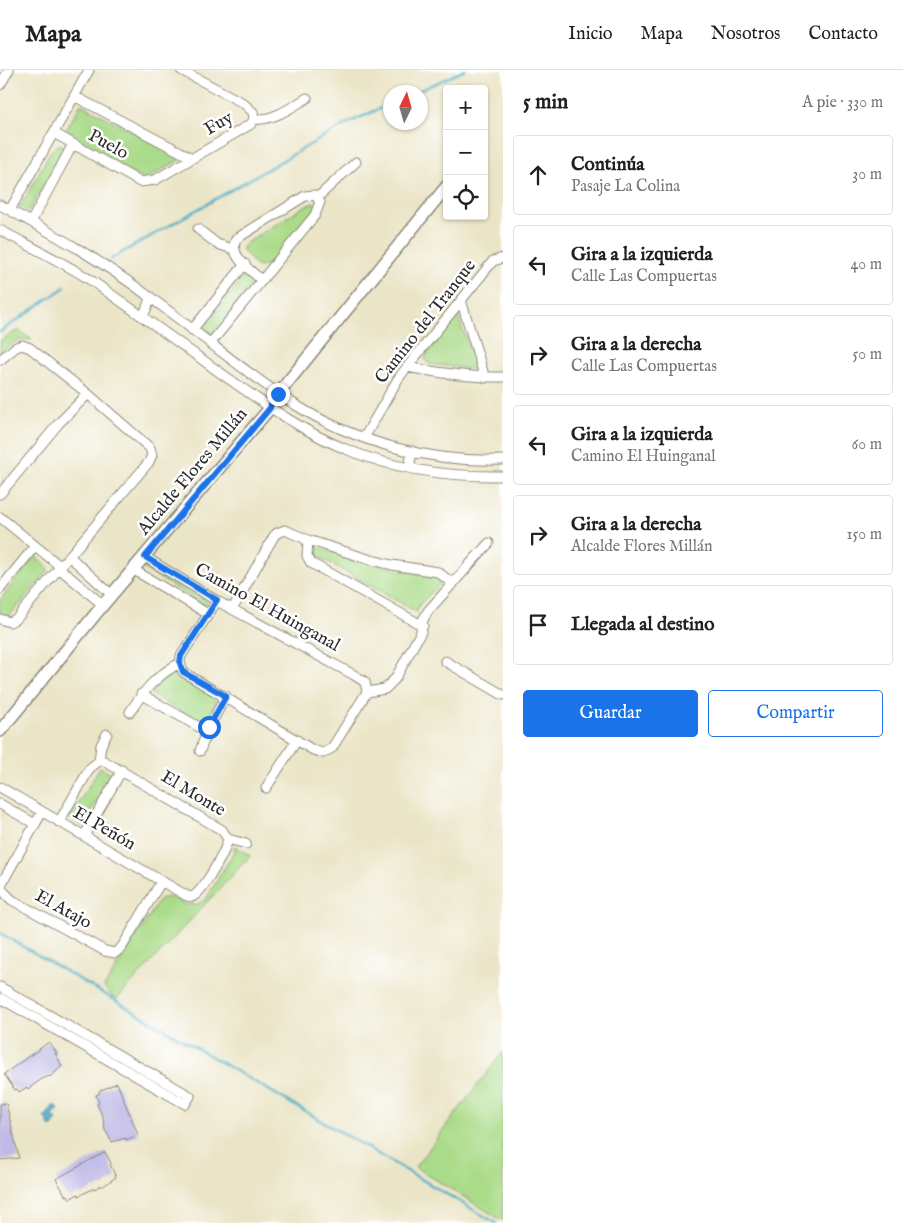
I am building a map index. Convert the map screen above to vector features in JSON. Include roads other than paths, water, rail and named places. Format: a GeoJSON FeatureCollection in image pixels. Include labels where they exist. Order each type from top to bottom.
{"type":"FeatureCollection","features":[{"type":"Feature","properties":{"kind":"street"},"geometry":{"type":"LineString","coordinates":[[0,84],[8,70]]}},
{"type":"Feature","properties":{"kind":"street"},"geometry":{"type":"LineString","coordinates":[[10,210],[89,70]]}},
{"type":"Feature","properties":{"kind":"street"},"geometry":{"type":"LineString","coordinates":[[181,70],[243,103],[253,112],[254,119]]}},
{"type":"Feature","properties":{"kind":"street"},"geometry":{"type":"LineString","coordinates":[[74,96],[192,158]]}},
{"type":"Feature","properties":{"kind":"street","name":"Fuy"},"geometry":{"type":"LineString","coordinates":[[147,182],[155,180],[251,124],[254,119],[271,118],[307,98]]}},
{"type":"Feature","properties":{"kind":"street","name":"Puelo"},"geometry":{"type":"LineString","coordinates":[[54,134],[140,182],[147,182]]}},
{"type":"Feature","properties":{"kind":"street"},"geometry":{"type":"LineString","coordinates":[[31,222],[73,144]]}},
{"type":"Feature","properties":{"kind":"street"},"geometry":{"type":"LineString","coordinates":[[318,197],[356,162]]}},
{"type":"Feature","properties":{"kind":"street","name":"Alcalde Flores Millán"},"geometry":{"type":"LineString","coordinates":[[0,732],[112,595],[270,408],[272,401],[443,191]]}},
{"type":"Feature","properties":{"kind":"street"},"geometry":{"type":"LineString","coordinates":[[210,344],[315,215],[320,205],[318,197],[312,194],[305,196],[238,236],[234,242],[233,249],[235,254],[262,280]]}},
{"type":"Feature","properties":{"kind":"street"},"geometry":{"type":"LineString","coordinates":[[0,205],[90,255],[151,297],[210,344],[278,394],[320,419],[364,438],[412,451],[455,458],[503,460]]}},
{"type":"Feature","properties":{"kind":"street"},"geometry":{"type":"LineString","coordinates":[[198,229],[217,244],[233,249]]}},
{"type":"Feature","properties":{"kind":"street"},"geometry":{"type":"LineString","coordinates":[[0,230],[87,278],[270,408],[308,431],[369,458],[412,469],[458,475],[503,476]]}},
{"type":"Feature","properties":{"kind":"street","name":"Camino del Tranque"},"geometry":{"type":"LineString","coordinates":[[364,438],[398,378],[493,261],[503,258]]}},
{"type":"Feature","properties":{"kind":"street"},"geometry":{"type":"LineString","coordinates":[[192,330],[245,264]]}},
{"type":"Feature","properties":{"kind":"street"},"geometry":{"type":"LineString","coordinates":[[143,317],[151,297]]}},
{"type":"Feature","properties":{"kind":"street"},"geometry":{"type":"LineString","coordinates":[[461,300],[485,378]]}},
{"type":"Feature","properties":{"kind":"street"},"geometry":{"type":"LineString","coordinates":[[0,360],[16,347],[22,345],[30,348],[88,394],[150,448],[152,455],[150,462],[17,618],[10,622],[0,619]]}},
{"type":"Feature","properties":{"kind":"street"},"geometry":{"type":"LineString","coordinates":[[407,367],[485,378],[503,377]]}},
{"type":"Feature","properties":{"kind":"street"},"geometry":{"type":"LineString","coordinates":[[0,494],[59,423],[88,394]]}},
{"type":"Feature","properties":{"kind":"street"},"geometry":{"type":"LineString","coordinates":[[412,451],[410,462],[412,469]]}},
{"type":"Feature","properties":{"kind":"street"},"geometry":{"type":"LineString","coordinates":[[0,518],[36,546],[104,605]]}},
{"type":"Feature","properties":{"kind":"street"},"geometry":{"type":"LineString","coordinates":[[233,608],[277,533],[285,530],[308,540],[368,559],[392,565],[438,572],[453,584]]}},
{"type":"Feature","properties":{"kind":"street"},"geometry":{"type":"LineString","coordinates":[[308,540],[307,556],[311,564],[423,626]]}},
{"type":"Feature","properties":{"kind":"street"},"geometry":{"type":"LineString","coordinates":[[217,600],[181,656],[180,663],[183,672],[226,696],[313,750],[323,753],[332,748],[367,692],[385,688],[395,679],[421,632],[428,611],[489,543]]}},
{"type":"Feature","properties":{"kind":"street"},"geometry":{"type":"LineString","coordinates":[[0,589],[36,546]]}},
{"type":"Feature","properties":{"kind":"street"},"geometry":{"type":"LineString","coordinates":[[69,556],[112,595]]}},
{"type":"Feature","properties":{"kind":"street","name":"Camino El Huinganal"},"geometry":{"type":"LineString","coordinates":[[145,557],[217,600],[354,675],[365,682],[367,692]]}},
{"type":"Feature","properties":{"kind":"street","name":"Camino El Huinganal"},"geometry":{"type":"LineString","coordinates":[[134,570],[208,614]]}},
{"type":"Feature","properties":{"kind":"street"},"geometry":{"type":"LineString","coordinates":[[445,661],[503,695]]}},
{"type":"Feature","properties":{"kind":"street"},"geometry":{"type":"LineString","coordinates":[[130,712],[141,694],[152,682],[180,663]]}},
{"type":"Feature","properties":{"kind":"street"},"geometry":{"type":"LineString","coordinates":[[141,694],[199,727],[205,728],[209,727],[226,696]]}},
{"type":"Feature","properties":{"kind":"street"},"geometry":{"type":"LineString","coordinates":[[200,751],[205,737],[205,728]]}},
{"type":"Feature","properties":{"kind":"street"},"geometry":{"type":"LineString","coordinates":[[60,822],[90,768],[98,761],[100,745],[107,734]]}},
{"type":"Feature","properties":{"kind":"street"},"geometry":{"type":"LineString","coordinates":[[266,788],[296,740]]}},
{"type":"Feature","properties":{"kind":"street","name":"El Monte"},"geometry":{"type":"LineString","coordinates":[[98,761],[104,761],[122,770],[222,830],[228,839],[246,844]]}},
{"type":"Feature","properties":{"kind":"street"},"geometry":{"type":"LineString","coordinates":[[84,836],[122,770]]}},
{"type":"Feature","properties":{"kind":"street","name":"El Peñón"},"geometry":{"type":"LineString","coordinates":[[0,787],[161,882],[192,897],[199,892],[225,850],[228,839]]}},
{"type":"Feature","properties":{"kind":"street"},"geometry":{"type":"LineString","coordinates":[[0,804],[35,824]]}},
{"type":"Feature","properties":{"kind":"street","name":"El Atajo"},"geometry":{"type":"LineString","coordinates":[[42,812],[4,876],[1,889],[12,900],[105,951],[115,953],[122,947],[161,882]]}},
{"type":"Feature","properties":{"kind":"street"},"geometry":{"type":"LineString","coordinates":[[0,988],[188,1100],[0,998]]}},
{"type":"Feature","properties":{"kind":"water"},"geometry":{"type":"Polygon","coordinates":[[[54,1105],[59,1109],[53,1116],[57,1120],[51,1127],[47,1124],[49,1121],[44,1118],[54,1105]]]}},
{"type":"Feature","properties":{"kind":"waterway"},"geometry":{"type":"LineString","coordinates":[[428,87],[465,70]]}},
{"type":"Feature","properties":{"kind":"waterway"},"geometry":{"type":"LineString","coordinates":[[111,259],[346,124],[383,107]]}},
{"type":"Feature","properties":{"kind":"waterway"},"geometry":{"type":"LineString","coordinates":[[0,332],[65,287]]}},
{"type":"Feature","properties":{"kind":"waterway"},"geometry":{"type":"LineString","coordinates":[[0,933],[496,1223]]}}]}
